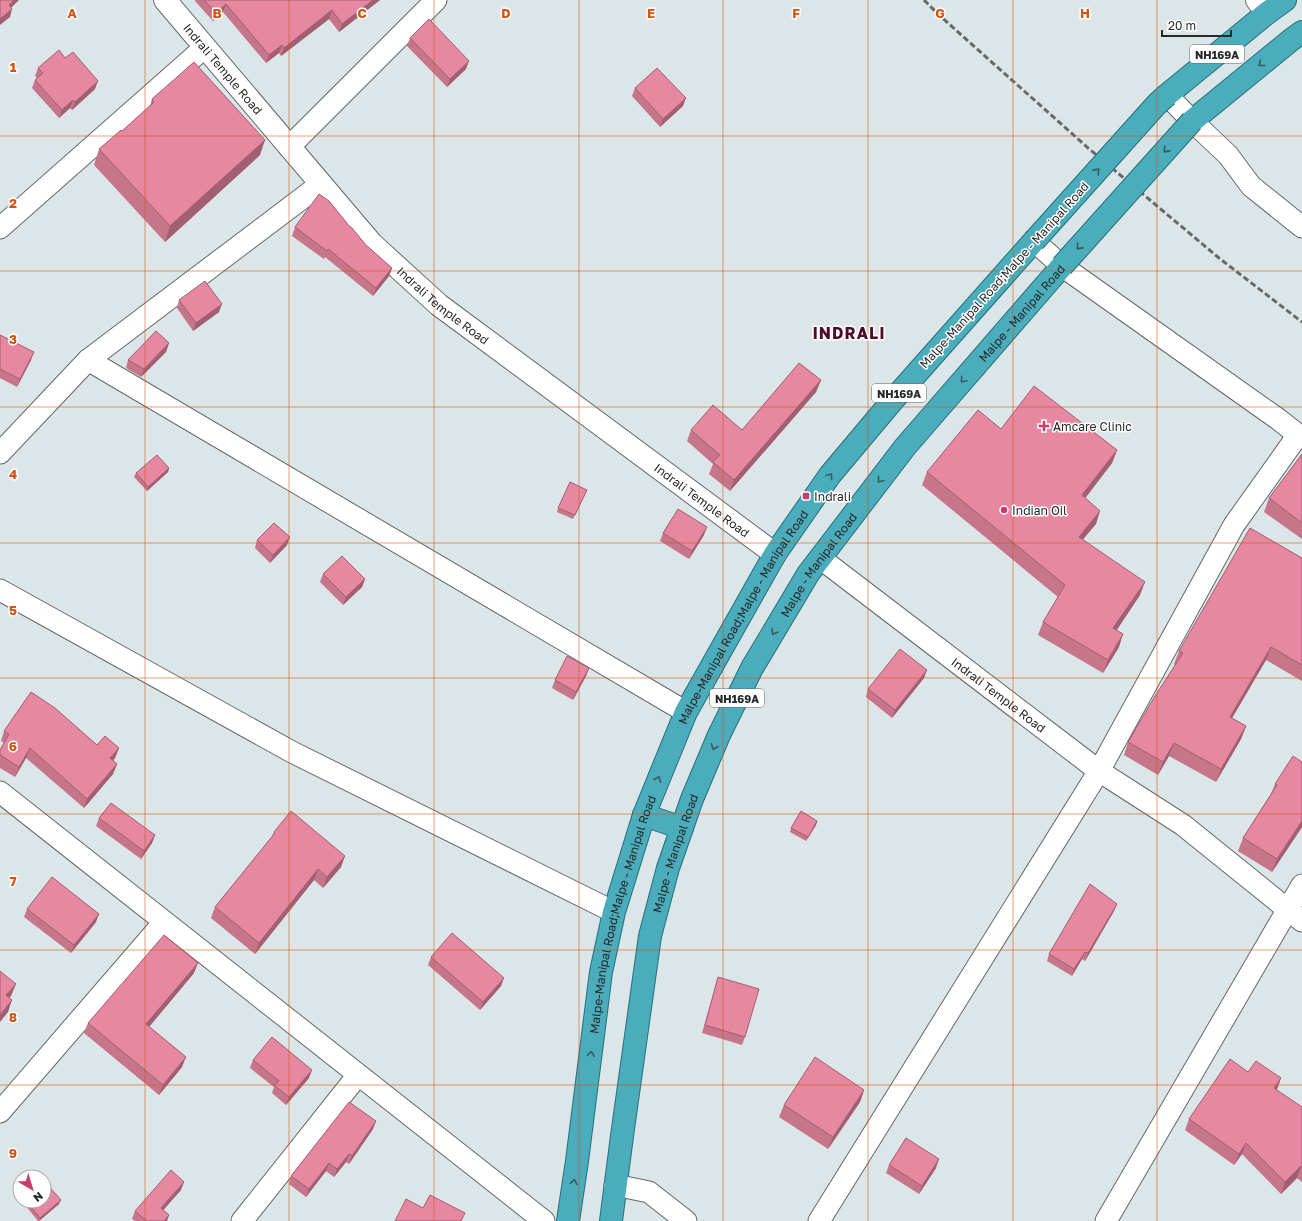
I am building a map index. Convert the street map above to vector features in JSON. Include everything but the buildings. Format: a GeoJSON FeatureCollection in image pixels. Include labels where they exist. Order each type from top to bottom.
{"type":"FeatureCollection","features":[{"type":"Feature","properties":{"kind":"highway","name":"NH169A"},"geometry":{"type":"LineString","coordinates":[[1262,6],[1285,0]]}},
{"type":"Feature","properties":{"kind":"highway","name":"Malpe-Manipal Road;Malpe - Manipal Road"},"geometry":{"type":"LineString","coordinates":[[568,1221],[601,972],[614,912],[644,815],[686,712],[775,554],[830,475],[893,400],[1034,241],[1157,104],[1262,6]]}},
{"type":"Feature","properties":{"kind":"highway","name":"Malpe - Manipal Road"},"geometry":{"type":"LineString","coordinates":[[611,1221],[650,936],[668,868],[692,799],[719,735],[752,668],[808,574],[905,447],[1062,266],[1192,121],[1302,32]]}},
{"type":"Feature","properties":{"kind":"highway"},"geometry":{"type":"LineString","coordinates":[[644,815],[682,828]]}},
{"type":"Feature","properties":{"kind":"street"},"geometry":{"type":"LineString","coordinates":[[289,147],[436,0]]}},
{"type":"Feature","properties":{"kind":"street","name":"Indrali Temple Road"},"geometry":{"type":"LineString","coordinates":[[170,2],[205,47],[372,244],[439,305],[775,554]]}},
{"type":"Feature","properties":{"kind":"street"},"geometry":{"type":"LineString","coordinates":[[0,228],[205,47]]}},
{"type":"Feature","properties":{"kind":"street"},"geometry":{"type":"LineString","coordinates":[[1167,95],[1228,155],[1251,186],[1302,227]]}},
{"type":"Feature","properties":{"kind":"street"},"geometry":{"type":"LineString","coordinates":[[0,453],[88,360],[321,184]]}},
{"type":"Feature","properties":{"kind":"street"},"geometry":{"type":"LineString","coordinates":[[819,1221],[1099,771],[1234,525],[1300,436],[1278,418],[1062,266],[1034,241]]}},
{"type":"Feature","properties":{"kind":"street"},"geometry":{"type":"LineString","coordinates":[[88,360],[686,712]]}},
{"type":"Feature","properties":{"kind":"street","name":"Indrali Temple Road"},"geometry":{"type":"LineString","coordinates":[[820,558],[1099,771],[1183,825],[1295,915]]}},
{"type":"Feature","properties":{"kind":"street"},"geometry":{"type":"LineString","coordinates":[[0,590],[292,752],[614,912]]}},
{"type":"Feature","properties":{"kind":"street"},"geometry":{"type":"LineString","coordinates":[[0,792],[544,1221]]}},
{"type":"Feature","properties":{"kind":"street"},"geometry":{"type":"LineString","coordinates":[[1106,1221],[1295,915],[1302,885]]}},
{"type":"Feature","properties":{"kind":"street"},"geometry":{"type":"LineString","coordinates":[[0,1112],[164,922]]}},
{"type":"Feature","properties":{"kind":"street"},"geometry":{"type":"LineString","coordinates":[[242,1221],[358,1075]]}},
{"type":"Feature","properties":{"kind":"street"},"geometry":{"type":"LineString","coordinates":[[615,1185],[649,1192],[686,1221]]}},
{"type":"Feature","properties":{"kind":"railway"},"geometry":{"type":"LineString","coordinates":[[924,0],[1088,148],[1219,258],[1302,322]]}},
{"type":"Feature","properties":{"kind":"place","name":"Amcare Clinic"},"geometry":{"type":"Point","coordinates":[1044,426]}},
{"type":"Feature","properties":{"kind":"place","name":"Indrali"},"geometry":{"type":"Point","coordinates":[806,496]}},
{"type":"Feature","properties":{"kind":"place","name":"Indian Oil"},"geometry":{"type":"Point","coordinates":[1004,510]}},
{"type":"Feature","properties":{"kind":"district","name":"INDRALI"},"geometry":{"type":"Point","coordinates":[849,333]}}]}
